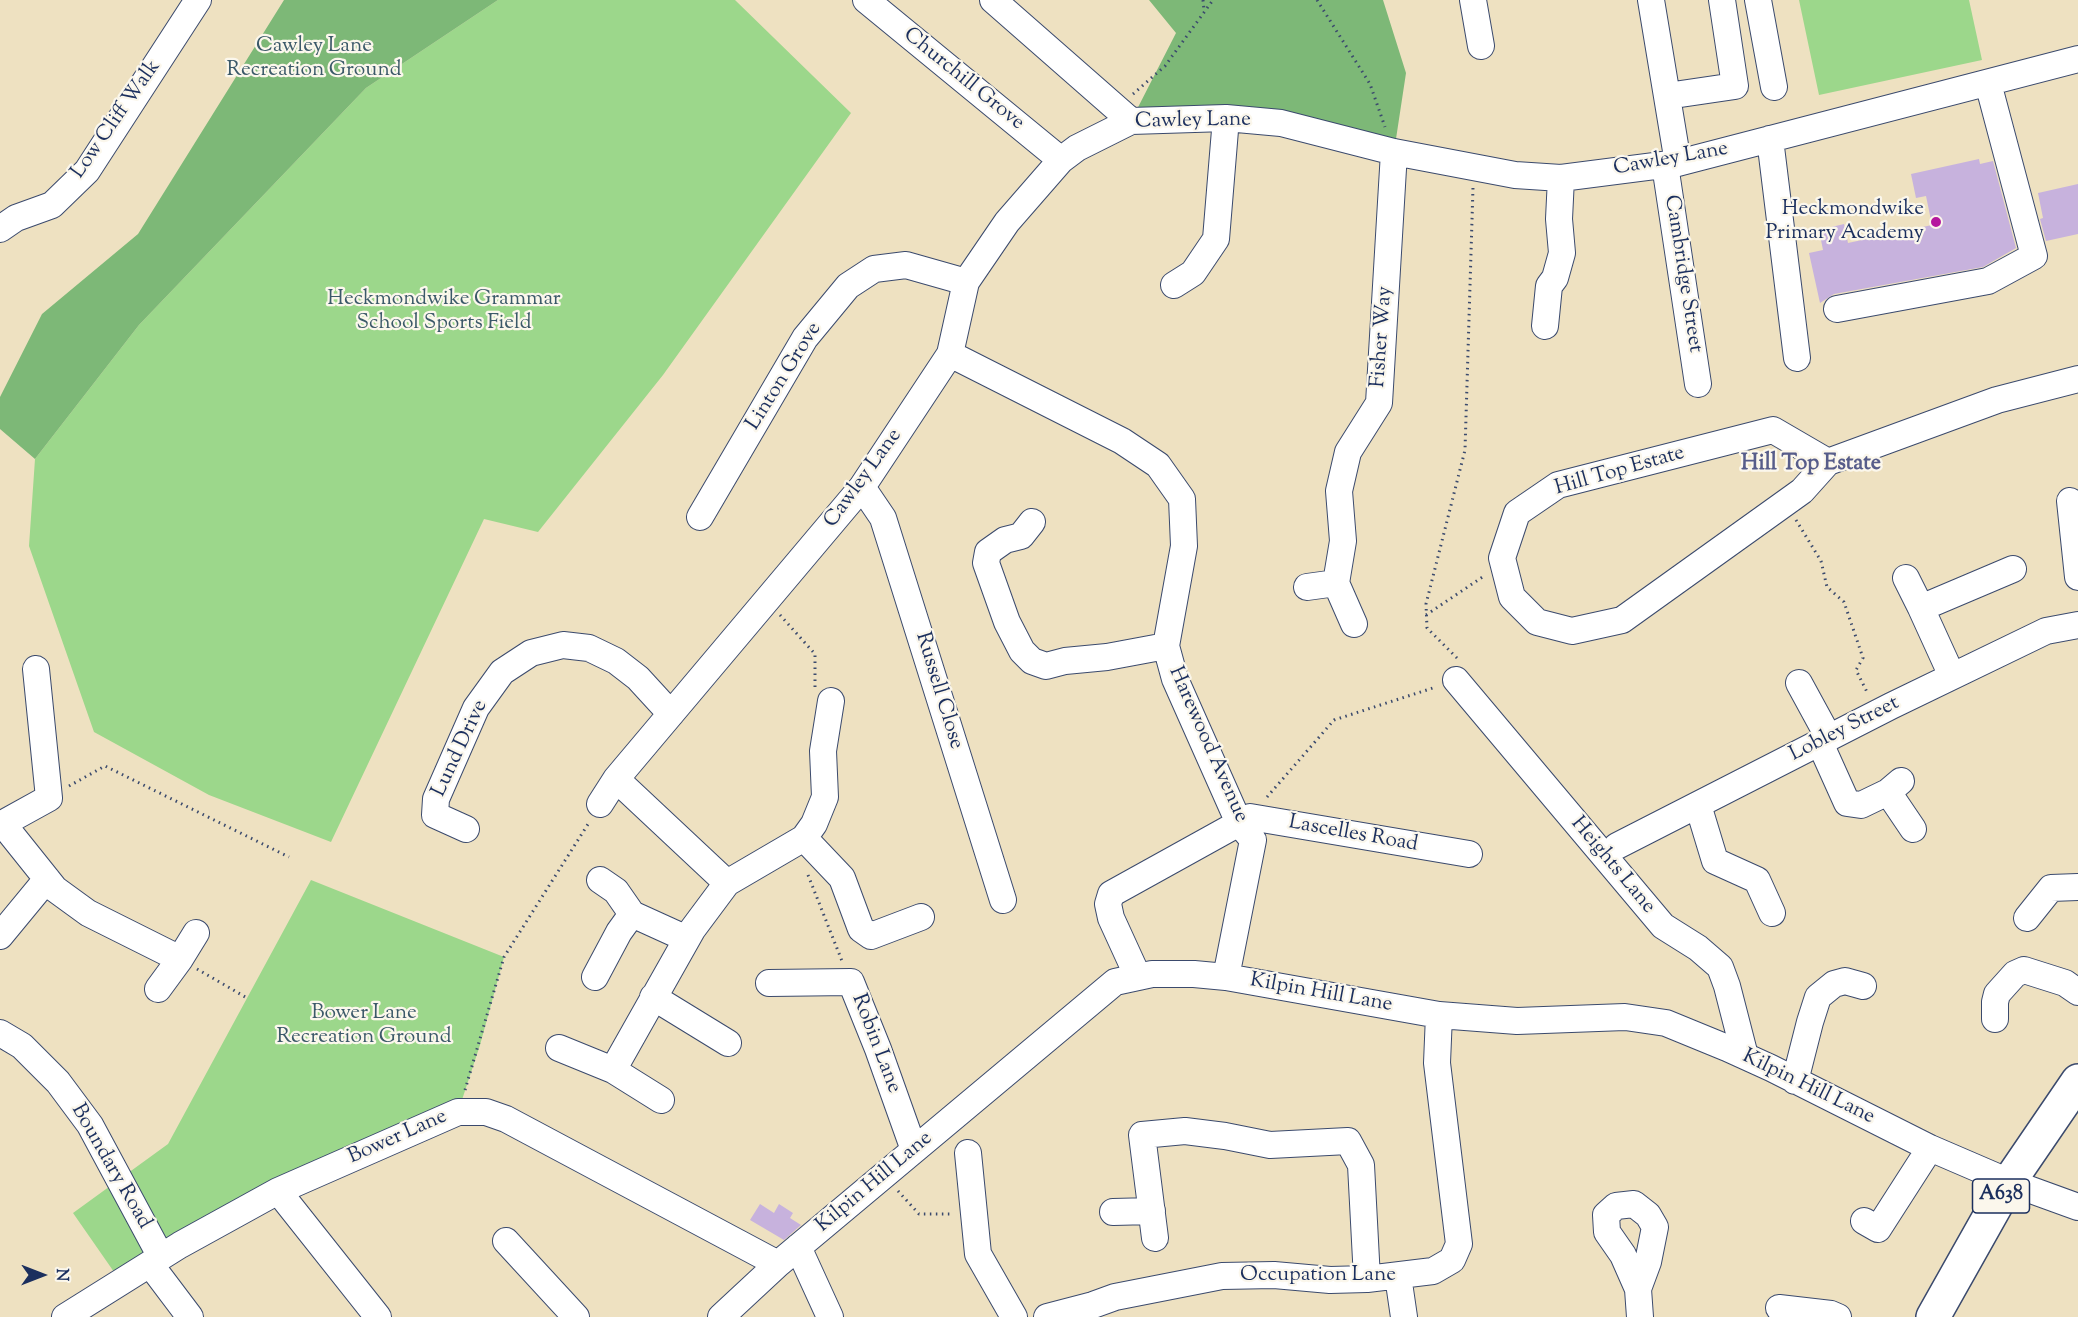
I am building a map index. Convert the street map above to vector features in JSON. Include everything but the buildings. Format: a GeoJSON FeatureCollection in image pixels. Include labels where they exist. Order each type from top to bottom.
{"type":"FeatureCollection","features":[{"type":"Feature","properties":{"kind":"main road","name":"A638"},"geometry":{"type":"LineString","coordinates":[[1933,1317],[2009,1182],[2078,1081]]}},
{"type":"Feature","properties":{"kind":"street","name":"Low Cliff Walk"},"geometry":{"type":"LineString","coordinates":[[5,218],[51,205],[87,171],[198,0]]}},
{"type":"Feature","properties":{"kind":"street","name":"Churchill Grove"},"geometry":{"type":"LineString","coordinates":[[866,0],[1061,160]]}},
{"type":"Feature","properties":{"kind":"street"},"geometry":{"type":"LineString","coordinates":[[993,0],[1131,121]]}},
{"type":"Feature","properties":{"kind":"street"},"geometry":{"type":"LineString","coordinates":[[1473,0],[1481,46]]}},
{"type":"Feature","properties":{"kind":"street","name":"Cambridge Street"},"geometry":{"type":"LineString","coordinates":[[1651,0],[1667,96],[1671,164],[1698,384]]}},
{"type":"Feature","properties":{"kind":"street"},"geometry":{"type":"LineString","coordinates":[[1667,96],[1735,86],[1722,0]]}},
{"type":"Feature","properties":{"kind":"street"},"geometry":{"type":"LineString","coordinates":[[1758,0],[1774,87]]}},
{"type":"Feature","properties":{"kind":"street","name":"Cawley Lane"},"geometry":{"type":"LineString","coordinates":[[600,804],[616,779],[862,488],[950,354],[966,282],[1007,222],[1061,160],[1077,148],[1131,121],[1226,118],[1281,123],[1394,152],[1515,175],[1561,177],[1671,164],[2078,59]]}},
{"type":"Feature","properties":{"kind":"street"},"geometry":{"type":"LineString","coordinates":[[1837,309],[1988,281],[2034,256],[1988,83]]}},
{"type":"Feature","properties":{"kind":"street"},"geometry":{"type":"LineString","coordinates":[[1190,281],[1216,238],[1226,118]]}},
{"type":"Feature","properties":{"kind":"street"},"geometry":{"type":"LineString","coordinates":[[1770,139],[1797,358]]}},
{"type":"Feature","properties":{"kind":"street","name":"Fisher Way"},"geometry":{"type":"LineString","coordinates":[[1336,583],[1343,541],[1339,491],[1348,452],[1379,403],[1394,152]]}},
{"type":"Feature","properties":{"kind":"street"},"geometry":{"type":"LineString","coordinates":[[1545,326],[1549,286],[1555,278],[1562,253],[1559,219],[1561,177]]}},
{"type":"Feature","properties":{"kind":"street","name":"Linton Grove"},"geometry":{"type":"LineString","coordinates":[[700,517],[805,338],[848,286],[874,269],[906,265],[966,282]]}},
{"type":"Feature","properties":{"kind":"street","name":"Harewood Avenue"},"geometry":{"type":"LineString","coordinates":[[950,354],[1122,441],[1158,465],[1182,499],[1184,546],[1166,646],[1175,679],[1253,840],[1226,978]]}},
{"type":"Feature","properties":{"kind":"street","name":"Hill Top Estate"},"geometry":{"type":"LineString","coordinates":[[1828,462],[1773,430],[1558,485],[1517,513],[1502,558],[1512,597],[1537,622],[1572,631],[1622,620],[1802,491],[1828,462],[1997,400],[2078,379]]}},
{"type":"Feature","properties":{"kind":"street","name":"Russell Close"},"geometry":{"type":"LineString","coordinates":[[862,488],[883,518],[1003,900]]}},
{"type":"Feature","properties":{"kind":"street"},"geometry":{"type":"LineString","coordinates":[[2070,501],[2078,577]]}},
{"type":"Feature","properties":{"kind":"street"},"geometry":{"type":"LineString","coordinates":[[1032,522],[1021,536],[1005,540],[988,552],[986,563],[1007,622],[1022,651],[1032,661],[1046,666],[1166,646]]}},
{"type":"Feature","properties":{"kind":"street"},"geometry":{"type":"LineString","coordinates":[[1921,608],[2013,569]]}},
{"type":"Feature","properties":{"kind":"street"},"geometry":{"type":"LineString","coordinates":[[1906,578],[1952,676]]}},
{"type":"Feature","properties":{"kind":"street"},"geometry":{"type":"LineString","coordinates":[[1307,587],[1336,583],[1354,624]]}},
{"type":"Feature","properties":{"kind":"street","name":"Lobley Street"},"geometry":{"type":"LineString","coordinates":[[1617,846],[1877,713],[2046,631],[2078,626]]}},
{"type":"Feature","properties":{"kind":"street","name":"Lund Drive"},"geometry":{"type":"LineString","coordinates":[[466,829],[429,814],[476,708],[502,672],[531,653],[563,645],[589,648],[616,661],[638,678],[671,714]]}},
{"type":"Feature","properties":{"kind":"street"},"geometry":{"type":"LineString","coordinates":[[36,669],[49,798],[1,825],[54,889],[88,914],[180,959]]}},
{"type":"Feature","properties":{"kind":"street","name":"Heights Lane"},"geometry":{"type":"LineString","coordinates":[[1456,680],[1663,926],[1698,948],[1720,967],[1745,1056]]}},
{"type":"Feature","properties":{"kind":"street"},"geometry":{"type":"LineString","coordinates":[[1798,682],[1824,740],[1847,803],[1861,804],[1895,786],[1913,829]]}},
{"type":"Feature","properties":{"kind":"street"},"geometry":{"type":"LineString","coordinates":[[613,1070],[687,939],[727,883],[800,841],[814,825],[825,797],[823,751],[831,701]]}},
{"type":"Feature","properties":{"kind":"street"},"geometry":{"type":"LineString","coordinates":[[616,779],[727,883]]}},
{"type":"Feature","properties":{"kind":"street"},"geometry":{"type":"LineString","coordinates":[[1698,805],[1715,861],[1757,880],[1772,913]]}},
{"type":"Feature","properties":{"kind":"street"},"geometry":{"type":"LineString","coordinates":[[1138,977],[1111,918],[1108,904],[1111,894],[1245,820]]}},
{"type":"Feature","properties":{"kind":"street","name":"Lascelles Road"},"geometry":{"type":"LineString","coordinates":[[1245,820],[1469,854]]}},
{"type":"Feature","properties":{"kind":"street"},"geometry":{"type":"LineString","coordinates":[[800,841],[842,878],[861,929],[871,936],[921,917]]}},
{"type":"Feature","properties":{"kind":"street"},"geometry":{"type":"LineString","coordinates":[[0,936],[47,879]]}},
{"type":"Feature","properties":{"kind":"street"},"geometry":{"type":"LineString","coordinates":[[600,880],[616,891],[632,914],[687,939]]}},
{"type":"Feature","properties":{"kind":"street"},"geometry":{"type":"LineString","coordinates":[[2027,918],[2051,888],[2078,887]]}},
{"type":"Feature","properties":{"kind":"street"},"geometry":{"type":"LineString","coordinates":[[595,977],[619,932],[632,914]]}},
{"type":"Feature","properties":{"kind":"street"},"geometry":{"type":"LineString","coordinates":[[158,988],[196,933]]}},
{"type":"Feature","properties":{"kind":"street"},"geometry":{"type":"LineString","coordinates":[[1995,1019],[1997,994],[2015,974],[2024,970],[2065,983],[2078,992]]}},
{"type":"Feature","properties":{"kind":"street","name":"Kilpin Hill Lane"},"geometry":{"type":"LineString","coordinates":[[721,1317],[778,1263],[1115,982],[1152,974],[1194,974],[1226,978],[1439,1016],[1517,1021],[1625,1017],[1666,1023],[1745,1056],[1930,1149],[2009,1182],[2078,1207]]}},
{"type":"Feature","properties":{"kind":"street"},"geometry":{"type":"LineString","coordinates":[[1795,1081],[1818,998],[1834,984],[1845,981],[1863,986]]}},
{"type":"Feature","properties":{"kind":"street","name":"Robin Lane"},"geometry":{"type":"LineString","coordinates":[[769,983],[851,982],[914,1150]]}},
{"type":"Feature","properties":{"kind":"street"},"geometry":{"type":"LineString","coordinates":[[653,997],[728,1043]]}},
{"type":"Feature","properties":{"kind":"street","name":"Occupation Lane"},"geometry":{"type":"LineString","coordinates":[[1047,1317],[1094,1305],[1114,1297],[1222,1276],[1274,1275],[1330,1280],[1367,1279],[1432,1271],[1452,1260],[1459,1244],[1437,1063],[1439,1016]]}},
{"type":"Feature","properties":{"kind":"street","name":"Boundary Road"},"geometry":{"type":"LineString","coordinates":[[0,1033],[22,1046],[58,1082],[90,1125],[126,1194],[156,1260],[190,1317]]}},
{"type":"Feature","properties":{"kind":"street"},"geometry":{"type":"LineString","coordinates":[[559,1048],[613,1070],[661,1100]]}},
{"type":"Feature","properties":{"kind":"street","name":"Bower Lane"},"geometry":{"type":"LineString","coordinates":[[65,1317],[156,1260],[278,1191],[458,1112],[486,1112],[506,1119],[778,1263]]}},
{"type":"Feature","properties":{"kind":"street"},"geometry":{"type":"LineString","coordinates":[[1155,1238],[1152,1211],[1132,1136],[1185,1131],[1270,1144],[1348,1141],[1361,1165],[1367,1279]]}},
{"type":"Feature","properties":{"kind":"street"},"geometry":{"type":"LineString","coordinates":[[1864,1221],[1878,1229],[1930,1149]]}},
{"type":"Feature","properties":{"kind":"street"},"geometry":{"type":"LineString","coordinates":[[968,1154],[978,1254],[1014,1317]]}},
{"type":"Feature","properties":{"kind":"street"},"geometry":{"type":"LineString","coordinates":[[278,1191],[378,1317]]}},
{"type":"Feature","properties":{"kind":"street"},"geometry":{"type":"LineString","coordinates":[[1113,1212],[1152,1211]]}},
{"type":"Feature","properties":{"kind":"street"},"geometry":{"type":"LineString","coordinates":[[506,1241],[576,1317]]}},
{"type":"Feature","properties":{"kind":"street"},"geometry":{"type":"LineString","coordinates":[[798,1247],[830,1317]]}},
{"type":"Feature","properties":{"kind":"street"},"geometry":{"type":"LineString","coordinates":[[1398,1276],[1404,1317]]}},
{"type":"Feature","properties":{"kind":"street"},"geometry":{"type":"LineString","coordinates":[[1638,1289],[1640,1317]]}},
{"type":"Feature","properties":{"kind":"street"},"geometry":{"type":"LineString","coordinates":[[1779,1303],[1838,1317]]}},
{"type":"Feature","properties":{"kind":"path"},"geometry":{"type":"LineString","coordinates":[[1203,0],[1204,11]]}},
{"type":"Feature","properties":{"kind":"path"},"geometry":{"type":"LineString","coordinates":[[1131,121],[1130,97],[1165,66],[1213,0]]}},
{"type":"Feature","properties":{"kind":"path"},"geometry":{"type":"LineString","coordinates":[[1317,0],[1370,84],[1394,152]]}},
{"type":"Feature","properties":{"kind":"path"},"geometry":{"type":"LineString","coordinates":[[1245,820],[1334,720],[1456,680],[1464,665],[1427,628],[1426,604],[1465,450],[1474,167]]}},
{"type":"Feature","properties":{"kind":"path"},"geometry":{"type":"LineString","coordinates":[[1785,503],[1821,561],[1827,587],[1844,602],[1863,658],[1856,670],[1877,713]]}},
{"type":"Feature","properties":{"kind":"path"},"geometry":{"type":"LineString","coordinates":[[1426,615],[1503,563]]}},
{"type":"Feature","properties":{"kind":"path"},"geometry":{"type":"LineString","coordinates":[[49,798],[105,766],[289,857]]}},
{"type":"Feature","properties":{"kind":"path"},"geometry":{"type":"LineString","coordinates":[[458,1112],[480,1045],[504,957],[600,804]]}},
{"type":"Feature","properties":{"kind":"path"},"geometry":{"type":"LineString","coordinates":[[800,841],[851,982]]}},
{"type":"Feature","properties":{"kind":"path"},"geometry":{"type":"LineString","coordinates":[[180,959],[247,998]]}},
{"type":"Feature","properties":{"kind":"path"},"geometry":{"type":"LineString","coordinates":[[884,1175],[919,1214],[950,1215],[974,1205]]}},
{"type":"Feature","properties":{"kind":"green space","name":"Cawley Lane Recreation Ground"},"geometry":{"type":"Polygon","coordinates":[[[284,0],[498,0],[366,88],[139,325],[35,459],[0,429],[0,397],[42,314],[138,234],[284,0]]]}},
{"type":"Feature","properties":{"kind":"green space","name":"Heckmondwike Grammar School Sports Field"},"geometry":{"type":"Polygon","coordinates":[[[498,0],[735,0],[851,113],[663,375],[538,532],[484,519],[331,842],[209,795],[94,732],[29,546],[35,459],[139,325],[366,88],[498,0]]]}},
{"type":"Feature","properties":{"kind":"green space"},"geometry":{"type":"Polygon","coordinates":[[[1149,0],[1383,0],[1406,73],[1394,152],[1281,123],[1131,121],[1176,33],[1149,0]]]}},
{"type":"Feature","properties":{"kind":"green space"},"geometry":{"type":"Polygon","coordinates":[[[1799,0],[1969,0],[1982,60],[1819,95],[1799,0]]]}},
{"type":"Feature","properties":{"kind":"green space","name":"Bower Lane Recreation Ground"},"geometry":{"type":"Polygon","coordinates":[[[311,880],[504,957],[480,1045],[458,1112],[121,1282],[73,1213],[168,1144],[311,880]]]}},
{"type":"Feature","properties":{"kind":"place","name":"Heckmondwike Primary Academy"},"geometry":{"type":"Point","coordinates":[1936,222]}},
{"type":"Feature","properties":{"kind":"district","name":"Hill Top Estate"},"geometry":{"type":"Point","coordinates":[1811,465]}}]}
